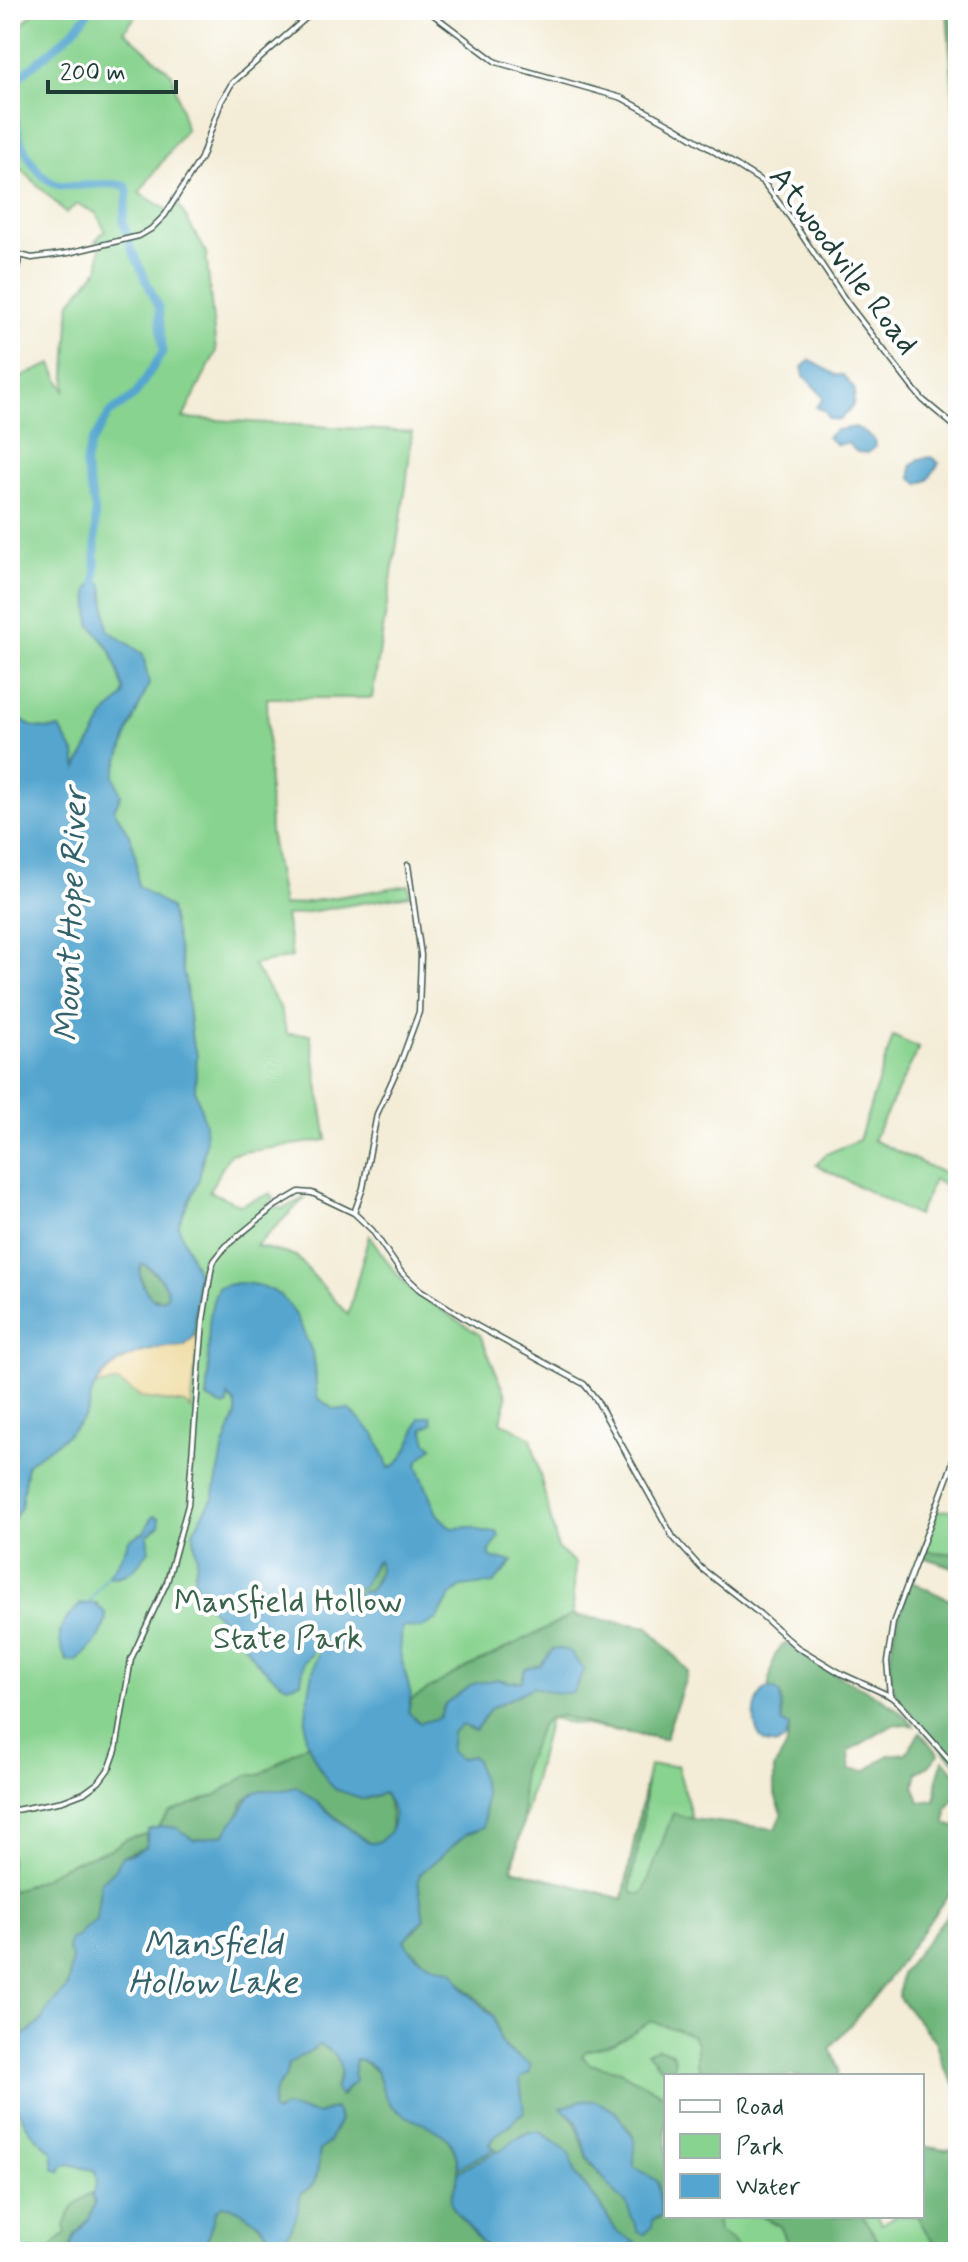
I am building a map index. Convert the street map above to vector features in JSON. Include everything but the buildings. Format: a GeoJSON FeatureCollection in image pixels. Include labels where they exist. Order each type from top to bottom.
{"type":"FeatureCollection","features":[{"type":"Feature","properties":{"kind":"street"},"geometry":{"type":"LineString","coordinates":[[20,255],[45,257],[139,236],[151,229],[165,215],[201,158],[221,102],[232,83],[315,10]]}},
{"type":"Feature","properties":{"kind":"street","name":"Atwoodville Road"},"geometry":{"type":"LineString","coordinates":[[427,10],[496,62],[622,98],[686,133],[763,182],[846,301],[912,387],[958,429]]}},
{"type":"Feature","properties":{"kind":"street"},"geometry":{"type":"LineString","coordinates":[[10,241],[20,255],[11,294],[13,336],[10,345]]}},
{"type":"Feature","properties":{"kind":"street"},"geometry":{"type":"LineString","coordinates":[[354,1213],[363,1188],[377,1114],[419,1012],[421,955],[408,865]]}},
{"type":"Feature","properties":{"kind":"street"},"geometry":{"type":"LineString","coordinates":[[10,1811],[63,1801],[84,1793],[105,1776],[114,1758],[131,1659],[167,1582],[188,1505],[209,1276],[214,1261],[226,1246],[289,1196],[299,1192],[312,1193],[354,1213],[372,1230],[401,1272],[420,1290],[477,1326],[584,1384],[596,1399],[673,1537],[701,1568],[797,1647],[830,1668],[890,1696],[958,1770]]}},
{"type":"Feature","properties":{"kind":"street"},"geometry":{"type":"LineString","coordinates":[[890,1696],[887,1662],[893,1623],[951,1468],[958,1437]]}},
{"type":"Feature","properties":{"kind":"green space","name":"Mansfield Hollow State Park"},"geometry":{"type":"Polygon","coordinates":[[[36,10],[141,10],[124,31],[172,74],[186,129],[139,193],[171,212],[177,202],[206,252],[216,352],[183,418],[412,432],[372,698],[267,698],[270,831],[283,906],[409,885],[410,895],[285,916],[292,957],[253,965],[280,1007],[287,1034],[310,1034],[327,1140],[230,1154],[209,1191],[240,1205],[270,1194],[274,1198],[267,1205],[283,1209],[306,1197],[256,1246],[296,1256],[348,1315],[369,1235],[411,1290],[480,1335],[507,1397],[501,1421],[531,1438],[558,1549],[575,1563],[573,1615],[648,1627],[688,1671],[665,1739],[549,1719],[512,1869],[623,1899],[649,1766],[677,1765],[695,1828],[790,2074],[664,2074],[664,2218],[824,2218],[841,2252],[10,2252],[10,381],[52,364],[65,392],[70,303],[99,268],[100,241],[95,241],[105,230],[96,213],[77,204],[66,213],[10,158],[10,38],[36,10]]]}},
{"type":"Feature","properties":{"kind":"green space"},"geometry":{"type":"Polygon","coordinates":[[[947,10],[958,10],[958,164],[947,10]]]}},
{"type":"Feature","properties":{"kind":"green space"},"geometry":{"type":"Polygon","coordinates":[[[893,1036],[919,1048],[873,1140],[958,1180],[958,1191],[934,1180],[917,1216],[816,1165],[826,1154],[859,1140],[893,1036]]]}},
{"type":"Feature","properties":{"kind":"green space"},"geometry":{"type":"Polygon","coordinates":[[[144,1264],[164,1282],[168,1294],[163,1300],[151,1297],[144,1287],[139,1266],[144,1264]]]}},
{"type":"Feature","properties":{"kind":"green space"},"geometry":{"type":"Polygon","coordinates":[[[958,1510],[958,1554],[922,1551],[937,1511],[958,1510]]]}},
{"type":"Feature","properties":{"kind":"green space"},"geometry":{"type":"Polygon","coordinates":[[[921,1551],[958,1554],[958,1569],[920,1556],[921,1551]]]}},
{"type":"Feature","properties":{"kind":"green space"},"geometry":{"type":"Polygon","coordinates":[[[378,1560],[379,1572],[370,1590],[357,1594],[348,1606],[345,1599],[378,1560]]]}},
{"type":"Feature","properties":{"kind":"green space"},"geometry":{"type":"Polygon","coordinates":[[[910,1581],[958,1604],[958,1766],[894,1690],[891,1650],[910,1581]]]}},
{"type":"Feature","properties":{"kind":"green space"},"geometry":{"type":"Polygon","coordinates":[[[573,1615],[648,1627],[688,1671],[665,1739],[600,1727],[562,1716],[548,1718],[540,1727],[522,1772],[523,1822],[512,1869],[623,1899],[646,1780],[643,1822],[631,1882],[631,1891],[635,1894],[641,1894],[645,1889],[673,1813],[692,1819],[776,1829],[782,1814],[774,1792],[774,1768],[786,1748],[790,1727],[782,1723],[781,1698],[774,1689],[768,1689],[774,1657],[787,1643],[819,1665],[883,1699],[914,1726],[895,1724],[849,1751],[850,1770],[866,1771],[889,1755],[906,1753],[920,1732],[939,1754],[929,1766],[917,1772],[914,1785],[920,1802],[935,1800],[938,1775],[944,1760],[958,1776],[958,1795],[947,1808],[946,1824],[958,1828],[958,1881],[881,1989],[830,2048],[838,2074],[702,2074],[697,2062],[697,2043],[692,2035],[651,2021],[614,2044],[586,2051],[582,2056],[590,2064],[620,2071],[664,2095],[664,2218],[716,2218],[718,2232],[732,2240],[741,2252],[635,2252],[634,2242],[617,2232],[598,2201],[578,2178],[569,2153],[548,2136],[541,2132],[523,2134],[499,2153],[489,2144],[523,2113],[520,2079],[530,2069],[503,2044],[491,2013],[463,1986],[454,1972],[427,1964],[404,1943],[404,1937],[415,1931],[424,1919],[418,1881],[420,1874],[466,1834],[484,1827],[485,1807],[476,1760],[472,1756],[459,1759],[450,1751],[452,1732],[462,1725],[472,1730],[477,1728],[491,1708],[533,1687],[569,1693],[584,1670],[570,1653],[555,1649],[540,1665],[525,1669],[522,1681],[497,1679],[468,1687],[444,1705],[439,1718],[420,1723],[408,1713],[411,1700],[452,1675],[573,1615]],[[593,2100],[561,2108],[575,2123],[590,2162],[626,2203],[645,2234],[652,2227],[652,2220],[659,2218],[662,2211],[658,2184],[634,2166],[633,2136],[616,2112],[593,2100]]]}},
{"type":"Feature","properties":{"kind":"green space"},"geometry":{"type":"Polygon","coordinates":[[[308,1743],[319,1768],[337,1790],[366,1799],[384,1793],[391,1817],[386,1839],[369,1843],[295,1786],[291,1790],[264,1790],[251,1795],[243,1802],[225,1834],[194,1840],[177,1828],[157,1828],[170,1812],[214,1796],[248,1775],[259,1775],[308,1743]]]}},
{"type":"Feature","properties":{"kind":"green space"},"geometry":{"type":"Polygon","coordinates":[[[146,1834],[146,1847],[122,1856],[116,1868],[101,1882],[96,1920],[78,1937],[70,1940],[68,1950],[72,1958],[68,1987],[38,2025],[18,2039],[14,2046],[16,2056],[10,2063],[10,1892],[44,1878],[63,1866],[113,1848],[126,1839],[146,1834]]]}},
{"type":"Feature","properties":{"kind":"green space"},"geometry":{"type":"Polygon","coordinates":[[[958,1901],[958,2090],[944,2067],[935,2041],[899,1998],[901,1974],[958,1901]]]}},
{"type":"Feature","properties":{"kind":"green space"},"geometry":{"type":"Polygon","coordinates":[[[320,2045],[334,2054],[339,2062],[341,2072],[335,2089],[338,2095],[342,2096],[355,2080],[355,2062],[360,2060],[378,2075],[386,2097],[396,2109],[446,2137],[454,2149],[458,2168],[452,2205],[490,2252],[203,2252],[216,2211],[223,2205],[251,2218],[271,2239],[283,2239],[290,2228],[300,2194],[315,2180],[320,2150],[328,2143],[340,2120],[333,2108],[318,2114],[284,2107],[275,2113],[272,2109],[273,2095],[285,2078],[288,2063],[320,2045]]]}},
{"type":"Feature","properties":{"kind":"green space"},"geometry":{"type":"Polygon","coordinates":[[[658,2048],[672,2053],[675,2059],[673,2068],[661,2068],[647,2052],[658,2048]]]}},
{"type":"Feature","properties":{"kind":"green space"},"geometry":{"type":"Polygon","coordinates":[[[924,2146],[946,2150],[958,2148],[958,2252],[944,2252],[930,2238],[918,2218],[924,2218],[924,2146]]]}},
{"type":"Feature","properties":{"kind":"green space"},"geometry":{"type":"Polygon","coordinates":[[[92,2193],[96,2202],[89,2219],[75,2235],[69,2252],[50,2252],[66,2234],[64,2226],[71,2211],[92,2193]]]}},
{"type":"Feature","properties":{"kind":"green space"},"geometry":{"type":"Polygon","coordinates":[[[765,2218],[863,2218],[886,2252],[836,2252],[826,2241],[820,2252],[783,2252],[787,2242],[780,2226],[765,2218]]]}},
{"type":"Feature","properties":{"kind":"green space"},"geometry":{"type":"Polygon","coordinates":[[[863,2218],[878,2218],[881,2224],[892,2218],[918,2218],[930,2238],[944,2252],[886,2252],[863,2218]]]}},
{"type":"Feature","properties":{"kind":"sand"},"geometry":{"type":"Polygon","coordinates":[[[198,1336],[191,1410],[185,1404],[143,1398],[118,1382],[96,1386],[123,1360],[159,1348],[184,1346],[198,1336]]]}},
{"type":"Feature","properties":{"kind":"water"},"geometry":{"type":"Polygon","coordinates":[[[810,360],[836,375],[843,375],[855,390],[853,405],[840,420],[829,419],[825,411],[816,407],[823,400],[822,395],[804,376],[802,367],[810,360]]]}},
{"type":"Feature","properties":{"kind":"water"},"geometry":{"type":"Polygon","coordinates":[[[856,427],[874,439],[875,447],[868,453],[857,452],[847,443],[837,445],[827,437],[836,430],[856,427]]]}},
{"type":"Feature","properties":{"kind":"water"},"geometry":{"type":"Polygon","coordinates":[[[931,457],[939,463],[928,480],[919,484],[911,478],[911,467],[919,459],[931,457]]]}},
{"type":"Feature","properties":{"kind":"water"},"geometry":{"type":"Polygon","coordinates":[[[95,579],[103,585],[108,630],[143,654],[149,684],[114,775],[121,795],[114,810],[133,846],[138,886],[170,908],[197,1055],[195,1090],[205,1123],[206,1141],[199,1179],[178,1226],[198,1274],[194,1336],[184,1346],[158,1348],[121,1360],[102,1377],[92,1392],[86,1414],[78,1424],[27,1464],[21,1508],[10,1524],[10,1399],[16,1362],[15,1340],[10,1325],[10,767],[17,757],[10,745],[10,704],[19,717],[30,725],[44,729],[60,728],[75,754],[77,768],[105,715],[123,697],[124,690],[111,651],[90,624],[88,590],[95,579]],[[142,1264],[140,1268],[142,1284],[155,1300],[163,1300],[168,1294],[164,1285],[142,1264]]]}},
{"type":"Feature","properties":{"kind":"water","name":"Mansfield Hollow Lake"},"geometry":{"type":"Polygon","coordinates":[[[237,1283],[261,1286],[286,1302],[293,1310],[312,1352],[318,1398],[333,1409],[350,1410],[376,1436],[389,1468],[404,1454],[420,1418],[431,1416],[433,1423],[423,1428],[427,1442],[433,1447],[417,1465],[437,1514],[451,1528],[472,1527],[483,1532],[497,1532],[499,1537],[490,1556],[513,1561],[494,1583],[461,1587],[451,1596],[437,1619],[421,1628],[402,1627],[400,1653],[411,1695],[408,1712],[420,1723],[439,1718],[446,1703],[473,1684],[497,1679],[522,1681],[525,1669],[540,1665],[553,1649],[570,1652],[584,1670],[572,1693],[533,1687],[491,1708],[475,1730],[462,1725],[452,1732],[450,1751],[459,1759],[472,1756],[476,1760],[485,1793],[484,1827],[466,1834],[420,1874],[418,1881],[424,1919],[404,1940],[424,1961],[453,1971],[463,1988],[494,2017],[500,2042],[530,2064],[530,2072],[520,2079],[524,2112],[492,2139],[489,2145],[494,2149],[458,2168],[456,2153],[450,2142],[443,2134],[391,2105],[376,2072],[366,2062],[356,2060],[355,2081],[339,2096],[335,2089],[341,2075],[340,2066],[331,2051],[320,2045],[288,2064],[285,2078],[273,2098],[272,2109],[275,2113],[284,2107],[318,2114],[335,2108],[340,2120],[328,2143],[320,2150],[315,2180],[300,2194],[295,2220],[283,2237],[278,2241],[271,2239],[264,2228],[251,2218],[223,2205],[216,2211],[203,2252],[69,2252],[75,2235],[89,2219],[95,2203],[92,2195],[97,2183],[95,2171],[70,2164],[62,2166],[61,2172],[54,2169],[52,2152],[30,2131],[12,2105],[10,2063],[16,2056],[14,2046],[18,2039],[38,2025],[68,1987],[72,1958],[68,1950],[70,1940],[78,1937],[96,1920],[101,1882],[116,1868],[122,1856],[146,1847],[148,1830],[162,1826],[177,1828],[194,1840],[225,1834],[255,1792],[296,1786],[369,1843],[384,1838],[394,1817],[384,1793],[364,1799],[331,1785],[307,1742],[307,1711],[318,1646],[304,1662],[301,1682],[287,1686],[254,1659],[240,1638],[207,1605],[194,1579],[197,1558],[193,1531],[213,1498],[224,1447],[236,1414],[236,1404],[228,1396],[228,1405],[223,1407],[207,1398],[210,1314],[218,1287],[237,1283]],[[378,1560],[364,1584],[345,1599],[348,1606],[352,1598],[371,1588],[378,1577],[378,1560]]]}},
{"type":"Feature","properties":{"kind":"water"},"geometry":{"type":"Polygon","coordinates":[[[153,1516],[159,1517],[160,1525],[147,1535],[149,1550],[141,1561],[121,1576],[107,1576],[118,1563],[129,1540],[145,1531],[153,1516]]]}},
{"type":"Feature","properties":{"kind":"water"},"geometry":{"type":"Polygon","coordinates":[[[96,1603],[106,1614],[100,1635],[76,1662],[67,1661],[60,1643],[64,1623],[81,1604],[96,1603]]]}},
{"type":"Feature","properties":{"kind":"water"},"geometry":{"type":"Polygon","coordinates":[[[765,1689],[774,1689],[780,1694],[782,1723],[790,1726],[785,1740],[777,1745],[765,1743],[755,1724],[757,1702],[765,1689]]]}},
{"type":"Feature","properties":{"kind":"water"},"geometry":{"type":"Polygon","coordinates":[[[582,2100],[596,2101],[616,2112],[634,2139],[634,2166],[657,2181],[662,2214],[652,2220],[652,2227],[645,2234],[638,2232],[626,2203],[587,2156],[576,2120],[561,2108],[582,2100]]]}},
{"type":"Feature","properties":{"kind":"water"},"geometry":{"type":"Polygon","coordinates":[[[529,2132],[541,2132],[566,2150],[577,2177],[617,2232],[636,2243],[635,2252],[490,2252],[452,2206],[451,2198],[459,2171],[499,2152],[529,2132]]]}},
{"type":"Feature","properties":{"kind":"waterway","name":"Mount Hope River"},"geometry":{"type":"LineString","coordinates":[[10,86],[62,41],[90,10]]}},
{"type":"Feature","properties":{"kind":"waterway","name":"Mount Hope River"},"geometry":{"type":"LineString","coordinates":[[10,106],[26,151],[35,167],[48,180],[63,186],[126,186],[128,192],[123,221],[131,248],[159,308],[163,352],[135,395],[109,414],[91,444],[85,464],[95,511],[96,587]]}},
{"type":"Feature","properties":{"kind":"waterway"},"geometry":{"type":"LineString","coordinates":[[89,1603],[107,1576]]}}]}
